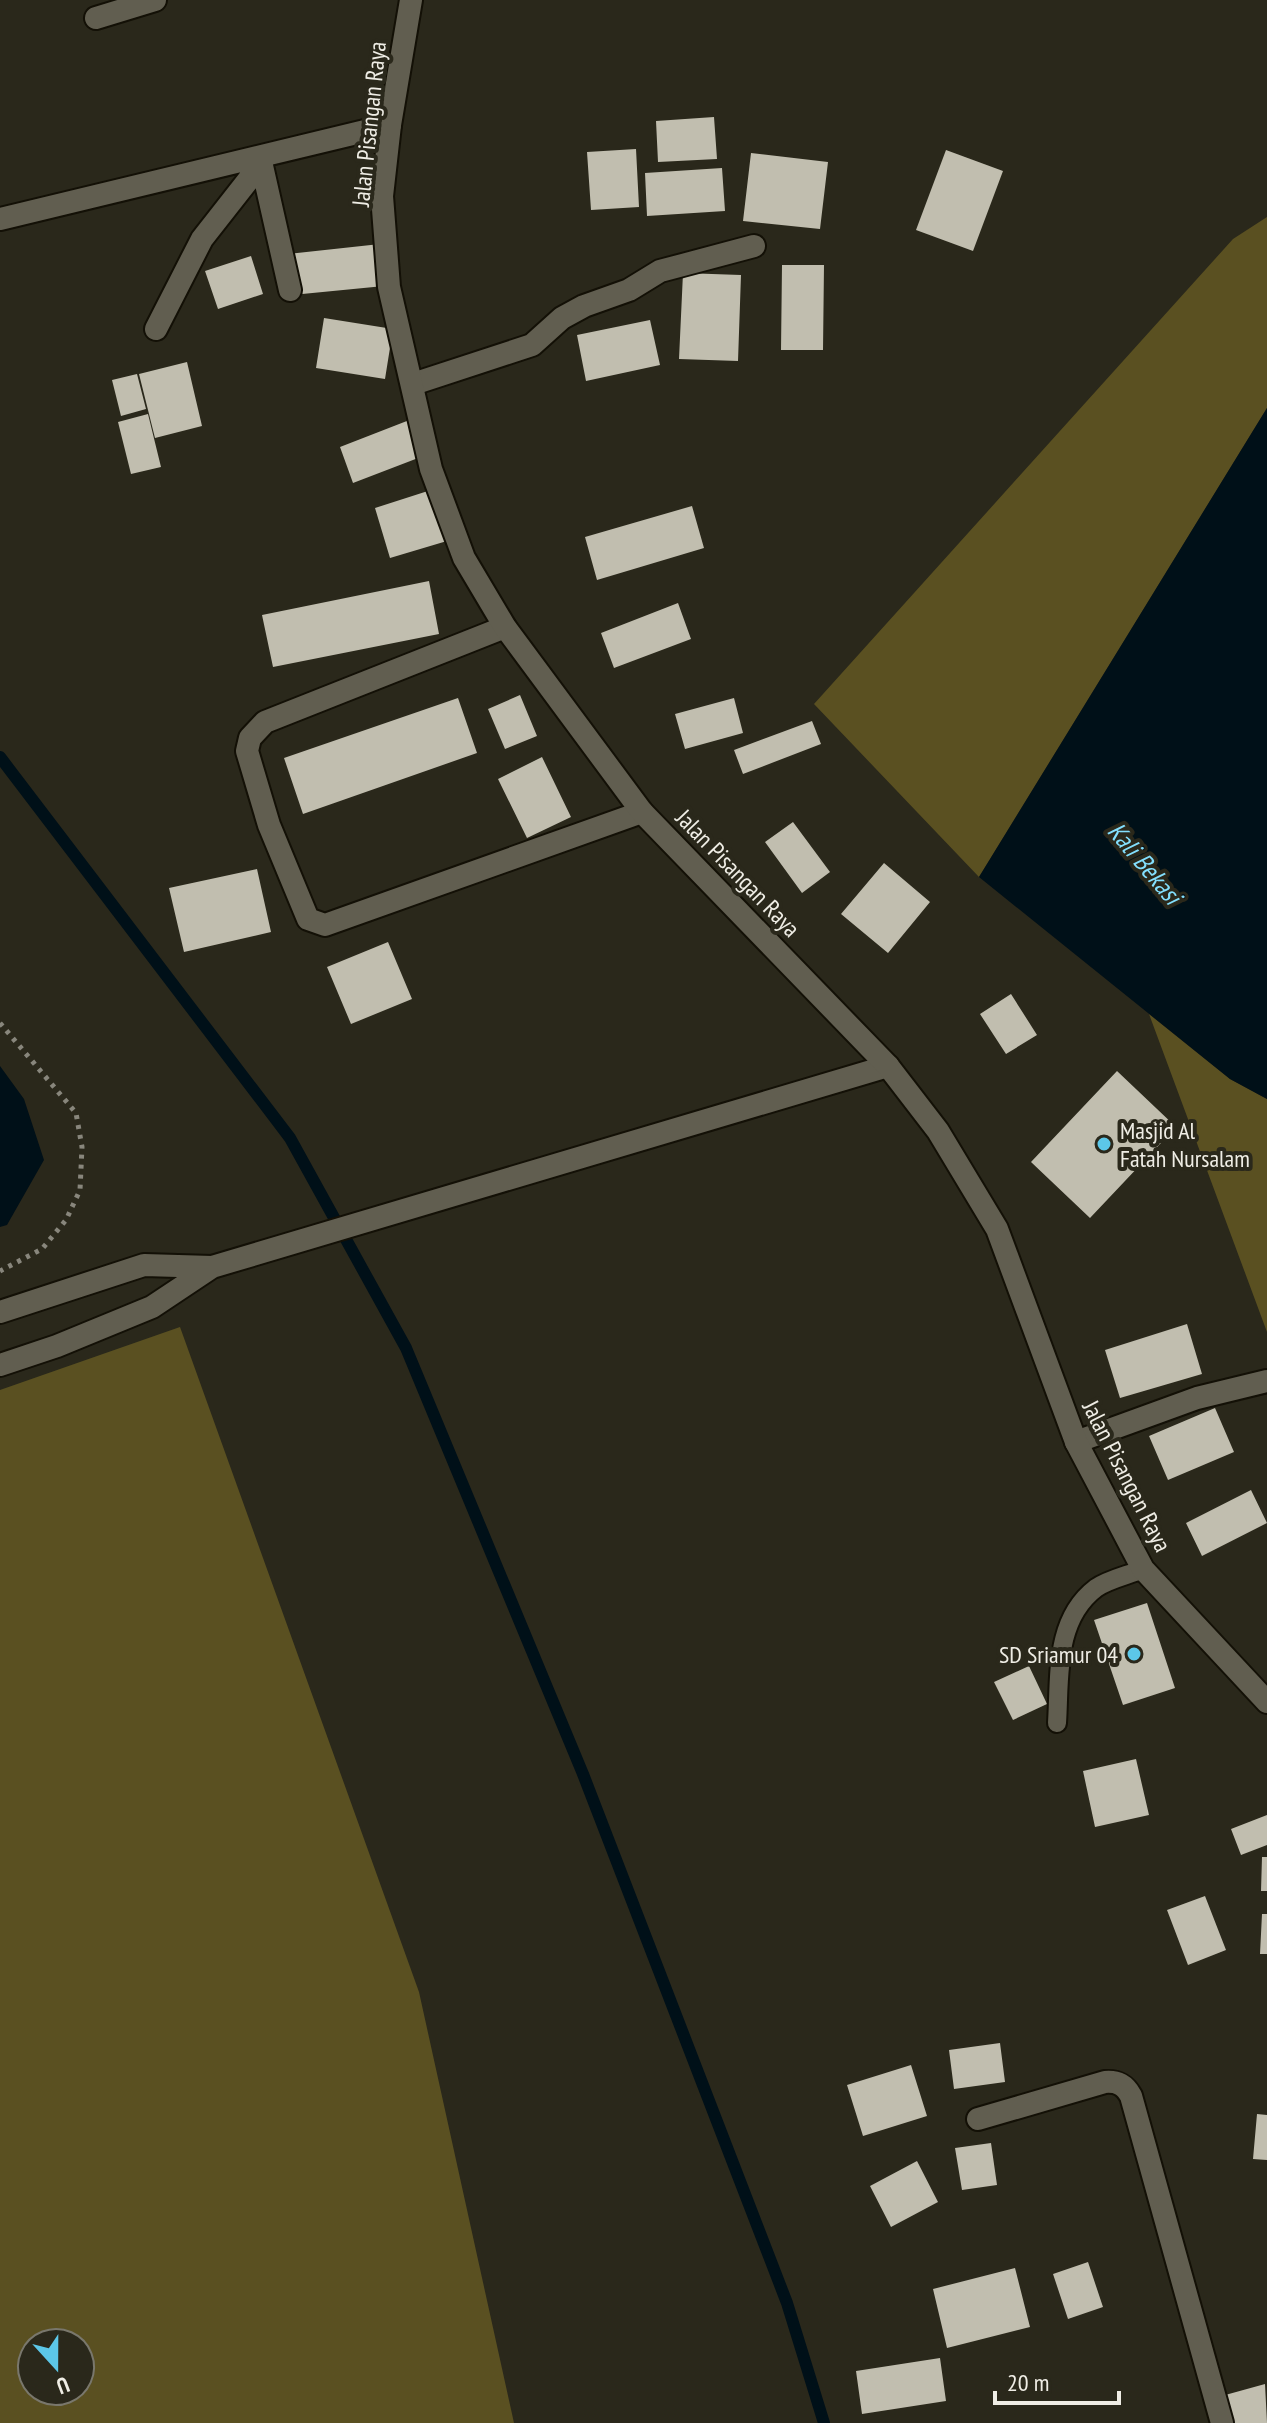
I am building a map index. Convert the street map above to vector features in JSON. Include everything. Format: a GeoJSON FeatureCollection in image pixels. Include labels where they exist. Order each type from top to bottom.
{"type":"FeatureCollection","features":[{"type":"Feature","properties":{"kind":"street"},"geometry":{"type":"LineString","coordinates":[[96,18],[155,0]]}},
{"type":"Feature","properties":{"kind":"street","name":"Jalan Pisangan Raya"},"geometry":{"type":"LineString","coordinates":[[411,0],[390,125],[382,196],[389,287],[431,469],[464,558],[505,627],[642,812],[888,1066],[946,1144],[997,1229],[1076,1442],[1143,1569],[1267,1702]]}},
{"type":"Feature","properties":{"kind":"street"},"geometry":{"type":"LineString","coordinates":[[0,219],[260,161],[390,125]]}},
{"type":"Feature","properties":{"kind":"street"},"geometry":{"type":"LineString","coordinates":[[260,161],[290,290]]}},
{"type":"Feature","properties":{"kind":"street"},"geometry":{"type":"LineString","coordinates":[[156,329],[202,239],[260,161]]}},
{"type":"Feature","properties":{"kind":"street"},"geometry":{"type":"LineString","coordinates":[[413,384],[532,345],[562,318],[629,290],[660,271],[754,246]]}},
{"type":"Feature","properties":{"kind":"street"},"geometry":{"type":"LineString","coordinates":[[505,627],[265,722],[250,738],[247,751],[269,825],[308,919],[325,925],[642,812]]}},
{"type":"Feature","properties":{"kind":"street"},"geometry":{"type":"LineString","coordinates":[[0,1365],[57,1346],[152,1307],[212,1267],[888,1066]]}},
{"type":"Feature","properties":{"kind":"street"},"geometry":{"type":"LineString","coordinates":[[0,1312],[144,1265],[212,1267]]}},
{"type":"Feature","properties":{"kind":"street"},"geometry":{"type":"LineString","coordinates":[[1076,1442],[1197,1398],[1267,1381]]}},
{"type":"Feature","properties":{"kind":"street"},"geometry":{"type":"LineString","coordinates":[[978,2119],[1105,2082],[1114,2081],[1127,2089],[1222,2423]]}},
{"type":"Feature","properties":{"kind":"lane"},"geometry":{"type":"LineString","coordinates":[[1057,1723],[1062,1641],[1068,1626],[1097,1587],[1143,1569]]}},
{"type":"Feature","properties":{"kind":"path"},"geometry":{"type":"LineString","coordinates":[[0,1023],[76,1113],[82,1147],[80,1190],[66,1220],[42,1249],[0,1271]]}},
{"type":"Feature","properties":{"kind":"shaded area"},"geometry":{"type":"Polygon","coordinates":[[[1267,217],[1267,408],[979,877],[814,704],[1233,239],[1267,217]]]}},
{"type":"Feature","properties":{"kind":"shaded area"},"geometry":{"type":"Polygon","coordinates":[[[1149,1014],[1230,1079],[1267,1099],[1267,1332],[1149,1014]]]}},
{"type":"Feature","properties":{"kind":"shaded area"},"geometry":{"type":"Polygon","coordinates":[[[180,1327],[419,1992],[514,2423],[0,2423],[0,1390],[180,1327]]]}},
{"type":"Feature","properties":{"kind":"water","name":"Kali Bekasi"},"geometry":{"type":"Polygon","coordinates":[[[1267,408],[1267,1099],[1230,1079],[979,877],[1267,408]]]}},
{"type":"Feature","properties":{"kind":"water"},"geometry":{"type":"Polygon","coordinates":[[[0,1066],[24,1099],[44,1160],[7,1225],[0,1227],[0,1066]]]}},
{"type":"Feature","properties":{"kind":"building"},"geometry":{"type":"Polygon","coordinates":[[[714,117],[717,159],[658,162],[656,121],[714,117]]]}},
{"type":"Feature","properties":{"kind":"building"},"geometry":{"type":"Polygon","coordinates":[[[636,149],[639,207],[591,210],[587,152],[636,149]]]}},
{"type":"Feature","properties":{"kind":"building"},"geometry":{"type":"Polygon","coordinates":[[[946,150],[1003,171],[973,251],[916,230],[946,150]]]}},
{"type":"Feature","properties":{"kind":"building"},"geometry":{"type":"Polygon","coordinates":[[[751,153],[828,162],[820,229],[743,221],[751,153]]]}},
{"type":"Feature","properties":{"kind":"building"},"geometry":{"type":"Polygon","coordinates":[[[722,168],[725,211],[647,216],[645,173],[722,168]]]}},
{"type":"Feature","properties":{"kind":"building"},"geometry":{"type":"Polygon","coordinates":[[[380,244],[384,286],[292,295],[288,254],[380,244]]]}},
{"type":"Feature","properties":{"kind":"building"},"geometry":{"type":"Polygon","coordinates":[[[251,256],[263,294],[218,309],[205,271],[251,256]]]}},
{"type":"Feature","properties":{"kind":"building"},"geometry":{"type":"Polygon","coordinates":[[[782,265],[824,265],[823,350],[781,350],[782,265]]]}},
{"type":"Feature","properties":{"kind":"building"},"geometry":{"type":"Polygon","coordinates":[[[683,273],[741,275],[738,361],[679,359],[683,273]]]}},
{"type":"Feature","properties":{"kind":"building"},"geometry":{"type":"Polygon","coordinates":[[[324,318],[393,329],[385,379],[316,368],[324,318]]]}},
{"type":"Feature","properties":{"kind":"building"},"geometry":{"type":"Polygon","coordinates":[[[650,320],[660,365],[586,381],[577,335],[650,320]]]}},
{"type":"Feature","properties":{"kind":"building"},"geometry":{"type":"Polygon","coordinates":[[[187,362],[202,426],[155,438],[139,374],[187,362]]]}},
{"type":"Feature","properties":{"kind":"building"},"geometry":{"type":"Polygon","coordinates":[[[137,374],[146,409],[121,416],[112,380],[137,374]]]}},
{"type":"Feature","properties":{"kind":"building"},"geometry":{"type":"Polygon","coordinates":[[[148,414],[161,467],[131,474],[118,422],[148,414]]]}},
{"type":"Feature","properties":{"kind":"building"},"geometry":{"type":"Polygon","coordinates":[[[412,419],[426,455],[353,483],[340,447],[412,419]]]}},
{"type":"Feature","properties":{"kind":"building"},"geometry":{"type":"Polygon","coordinates":[[[431,490],[447,541],[390,558],[375,508],[431,490]]]}},
{"type":"Feature","properties":{"kind":"building"},"geometry":{"type":"Polygon","coordinates":[[[692,506],[704,548],[597,580],[585,537],[692,506]]]}},
{"type":"Feature","properties":{"kind":"building"},"geometry":{"type":"Polygon","coordinates":[[[429,581],[439,634],[273,667],[262,615],[429,581]]]}},
{"type":"Feature","properties":{"kind":"building"},"geometry":{"type":"Polygon","coordinates":[[[678,603],[691,639],[614,668],[601,633],[678,603]]]}},
{"type":"Feature","properties":{"kind":"building"},"geometry":{"type":"Polygon","coordinates":[[[520,695],[537,736],[505,749],[488,709],[520,695]]]}},
{"type":"Feature","properties":{"kind":"building"},"geometry":{"type":"Polygon","coordinates":[[[458,698],[477,753],[303,814],[284,758],[458,698]]]}},
{"type":"Feature","properties":{"kind":"building"},"geometry":{"type":"Polygon","coordinates":[[[734,698],[743,733],[685,749],[675,714],[734,698]]]}},
{"type":"Feature","properties":{"kind":"building"},"geometry":{"type":"Polygon","coordinates":[[[812,721],[821,744],[743,774],[734,750],[812,721]]]}},
{"type":"Feature","properties":{"kind":"building"},"geometry":{"type":"Polygon","coordinates":[[[542,757],[571,817],[527,838],[498,779],[542,757]]]}},
{"type":"Feature","properties":{"kind":"building"},"geometry":{"type":"Polygon","coordinates":[[[793,822],[830,872],[802,893],[765,842],[793,822]]]}},
{"type":"Feature","properties":{"kind":"building"},"geometry":{"type":"Polygon","coordinates":[[[884,863],[930,902],[888,953],[841,914],[884,863]]]}},
{"type":"Feature","properties":{"kind":"building"},"geometry":{"type":"Polygon","coordinates":[[[257,869],[271,932],[184,952],[169,888],[257,869]]]}},
{"type":"Feature","properties":{"kind":"building"},"geometry":{"type":"Polygon","coordinates":[[[388,942],[412,999],[351,1024],[327,967],[388,942]]]}},
{"type":"Feature","properties":{"kind":"building"},"geometry":{"type":"Polygon","coordinates":[[[1011,994],[1037,1035],[1006,1054],[980,1014],[1011,994]]]}},
{"type":"Feature","properties":{"kind":"building","name":"Masjid Al Fatah Nursalam"},"geometry":{"type":"Polygon","coordinates":[[[1117,1071],[1176,1127],[1090,1218],[1031,1162],[1117,1071]]]}},
{"type":"Feature","properties":{"kind":"building"},"geometry":{"type":"Polygon","coordinates":[[[1187,1324],[1202,1374],[1120,1398],[1105,1350],[1187,1324]]]}},
{"type":"Feature","properties":{"kind":"building"},"geometry":{"type":"Polygon","coordinates":[[[1215,1408],[1234,1452],[1168,1480],[1149,1436],[1215,1408]]]}},
{"type":"Feature","properties":{"kind":"building"},"geometry":{"type":"Polygon","coordinates":[[[1251,1490],[1267,1523],[1202,1556],[1186,1523],[1251,1490]]]}},
{"type":"Feature","properties":{"kind":"building","name":"SD Sriamur 04"},"geometry":{"type":"Polygon","coordinates":[[[1147,1603],[1175,1688],[1123,1705],[1094,1620],[1147,1603]]]}},
{"type":"Feature","properties":{"kind":"building"},"geometry":{"type":"Polygon","coordinates":[[[1029,1666],[1047,1704],[1013,1720],[994,1682],[1029,1666]]]}},
{"type":"Feature","properties":{"kind":"building"},"geometry":{"type":"Polygon","coordinates":[[[1136,1759],[1149,1815],[1095,1827],[1083,1771],[1136,1759]]]}},
{"type":"Feature","properties":{"kind":"building"},"geometry":{"type":"Polygon","coordinates":[[[1267,1815],[1267,1845],[1241,1855],[1231,1829],[1267,1815]]]}},
{"type":"Feature","properties":{"kind":"building"},"geometry":{"type":"Polygon","coordinates":[[[1262,1857],[1267,1857],[1267,1891],[1261,1891],[1262,1857]]]}},
{"type":"Feature","properties":{"kind":"building"},"geometry":{"type":"Polygon","coordinates":[[[1205,1896],[1226,1950],[1188,1965],[1167,1910],[1205,1896]]]}},
{"type":"Feature","properties":{"kind":"building"},"geometry":{"type":"Polygon","coordinates":[[[1262,1914],[1267,1914],[1267,1954],[1260,1954],[1262,1914]]]}},
{"type":"Feature","properties":{"kind":"building"},"geometry":{"type":"Polygon","coordinates":[[[1000,2043],[1005,2082],[954,2089],[949,2050],[1000,2043]]]}},
{"type":"Feature","properties":{"kind":"building"},"geometry":{"type":"Polygon","coordinates":[[[911,2065],[927,2116],[863,2136],[847,2085],[911,2065]]]}},
{"type":"Feature","properties":{"kind":"building"},"geometry":{"type":"Polygon","coordinates":[[[1257,2114],[1267,2115],[1267,2160],[1253,2159],[1257,2114]]]}},
{"type":"Feature","properties":{"kind":"building"},"geometry":{"type":"Polygon","coordinates":[[[991,2143],[997,2185],[962,2190],[955,2148],[991,2143]]]}},
{"type":"Feature","properties":{"kind":"building"},"geometry":{"type":"Polygon","coordinates":[[[917,2161],[938,2202],[891,2227],[870,2186],[917,2161]]]}},
{"type":"Feature","properties":{"kind":"building"},"geometry":{"type":"Polygon","coordinates":[[[1088,2262],[1103,2307],[1068,2319],[1053,2274],[1088,2262]]]}},
{"type":"Feature","properties":{"kind":"building"},"geometry":{"type":"Polygon","coordinates":[[[1015,2268],[1030,2327],[947,2348],[933,2289],[1015,2268]]]}},
{"type":"Feature","properties":{"kind":"building"},"geometry":{"type":"Polygon","coordinates":[[[940,2358],[946,2401],[862,2414],[856,2371],[940,2358]]]}},
{"type":"Feature","properties":{"kind":"building"},"geometry":{"type":"Polygon","coordinates":[[[1265,2384],[1267,2423],[1225,2423],[1218,2397],[1265,2384]]]}},
{"type":"Feature","properties":{"kind":"waterway"},"geometry":{"type":"LineString","coordinates":[[0,757],[290,1138],[406,1348],[583,1774],[787,2303],[824,2423]]}},
{"type":"Feature","properties":{"kind":"place","name":"Masjid Al Fatah Nursalam"},"geometry":{"type":"Point","coordinates":[1104,1144]}},
{"type":"Feature","properties":{"kind":"place","name":"SD Sriamur 04"},"geometry":{"type":"Point","coordinates":[1134,1654]}}]}
